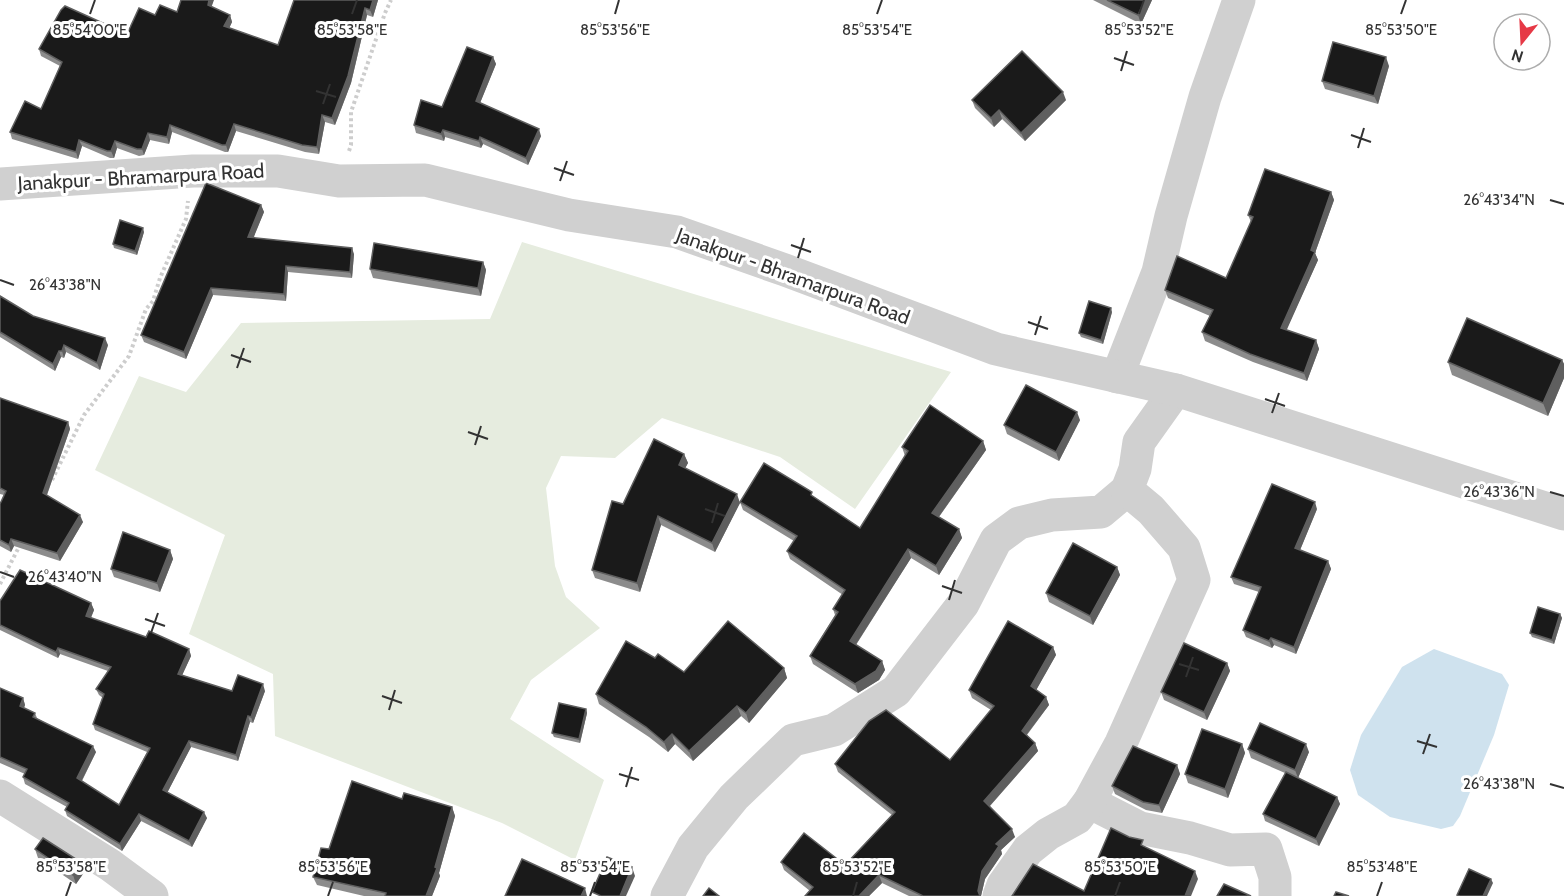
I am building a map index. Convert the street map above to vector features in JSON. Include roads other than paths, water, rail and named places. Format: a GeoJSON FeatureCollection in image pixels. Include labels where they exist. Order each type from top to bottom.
{"type":"FeatureCollection","features":[{"type":"Feature","properties":{"kind":"street"},"geometry":{"type":"LineString","coordinates":[[1118,377],[1158,272],[1171,216],[1205,97],[1239,0]]}},
{"type":"Feature","properties":{"kind":"street","name":"Janakpur - Bhramarpura Road"},"geometry":{"type":"LineString","coordinates":[[0,184],[193,171],[278,171],[339,181],[425,180],[569,215],[677,232],[996,349],[1176,390],[1564,514]]}},
{"type":"Feature","properties":{"kind":"street"},"geometry":{"type":"LineString","coordinates":[[666,896],[693,847],[720,813],[793,740],[834,729],[896,691],[963,604],[996,540],[1018,523],[1052,515],[1101,512],[1127,490],[1135,469],[1140,442],[1176,390]]}},
{"type":"Feature","properties":{"kind":"street"},"geometry":{"type":"LineString","coordinates":[[999,896],[1003,885],[1028,850],[1048,834],[1077,818],[1089,802],[1121,743],[1194,580],[1184,548],[1151,510],[1127,490]]}},
{"type":"Feature","properties":{"kind":"street"},"geometry":{"type":"LineString","coordinates":[[0,796],[110,865],[152,896]]}},
{"type":"Feature","properties":{"kind":"street"},"geometry":{"type":"LineString","coordinates":[[1089,802],[1140,828],[1190,838],[1230,850],[1266,849],[1275,877],[1275,896]]}},
{"type":"Feature","properties":{"kind":"water"},"geometry":{"type":"Polygon","coordinates":[[[1434,649],[1502,674],[1509,685],[1494,735],[1460,816],[1453,826],[1441,829],[1390,817],[1358,795],[1350,770],[1361,735],[1402,667],[1434,649]]]}}]}
